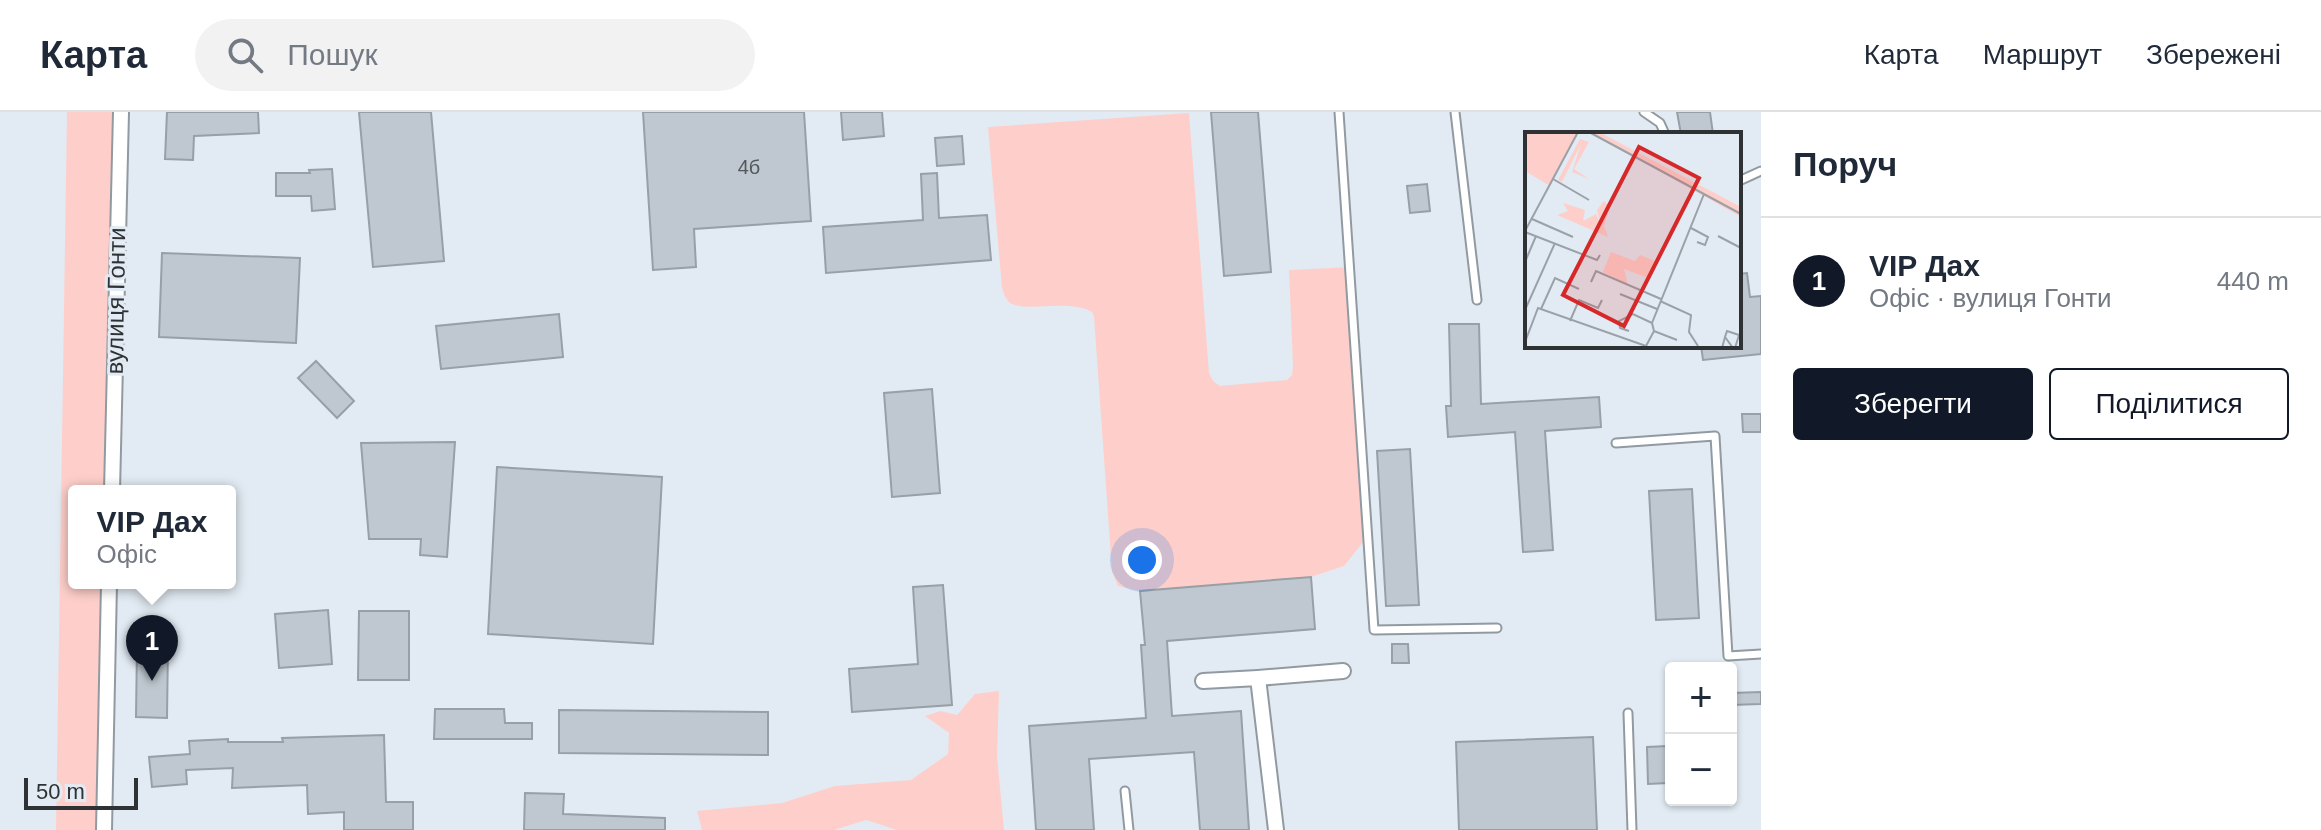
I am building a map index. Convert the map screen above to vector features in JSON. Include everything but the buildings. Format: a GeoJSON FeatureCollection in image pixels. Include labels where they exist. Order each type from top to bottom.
{"type":"FeatureCollection","features":[{"type":"Feature","properties":{"kind":"street","name":"вулиця Гонти"},"geometry":{"type":"LineString","coordinates":[[112,485],[121,112]]}},
{"type":"Feature","properties":{"kind":"street"},"geometry":{"type":"LineString","coordinates":[[104,830],[109,589]]}},
{"type":"Feature","properties":{"kind":"street"},"geometry":{"type":"LineString","coordinates":[[1203,681],[1343,671]]}},
{"type":"Feature","properties":{"kind":"street"},"geometry":{"type":"LineString","coordinates":[[1258,678],[1276,830]]}},
{"type":"Feature","properties":{"kind":"lane"},"geometry":{"type":"LineString","coordinates":[[1339,112],[1374,630],[1497,628]]}},
{"type":"Feature","properties":{"kind":"lane"},"geometry":{"type":"LineString","coordinates":[[1455,112],[1477,300]]}},
{"type":"Feature","properties":{"kind":"lane"},"geometry":{"type":"LineString","coordinates":[[1644,112],[1660,123],[1664,132]]}},
{"type":"Feature","properties":{"kind":"lane"},"geometry":{"type":"LineString","coordinates":[[1741,180],[1761,171]]}},
{"type":"Feature","properties":{"kind":"lane"},"geometry":{"type":"LineString","coordinates":[[1616,443],[1715,436],[1728,656],[1761,654]]}},
{"type":"Feature","properties":{"kind":"lane"},"geometry":{"type":"LineString","coordinates":[[1628,713],[1632,830]]}},
{"type":"Feature","properties":{"kind":"lane"},"geometry":{"type":"LineString","coordinates":[[1125,791],[1129,830]]}},
{"type":"Feature","properties":{"kind":"shaded area"},"geometry":{"type":"Polygon","coordinates":[[[67,112],[121,112],[112,485],[68,485],[68,589],[109,589],[104,830],[56,830],[67,112]]]}},
{"type":"Feature","properties":{"kind":"shaded area"},"geometry":{"type":"Polygon","coordinates":[[[1189,113],[1209,373],[1213,381],[1220,386],[1287,380],[1292,375],[1293,366],[1289,270],[1351,267],[1368,536],[1344,566],[1311,577],[1140,591],[1118,586],[1112,571],[1094,317],[1092,312],[1072,306],[1030,307],[1008,301],[1002,288],[988,127],[1189,113]]]}},
{"type":"Feature","properties":{"kind":"shaded area"},"geometry":{"type":"Polygon","coordinates":[[[999,691],[997,756],[1004,830],[897,830],[866,820],[834,830],[702,830],[697,811],[782,803],[835,786],[911,780],[948,754],[949,733],[925,716],[941,711],[957,715],[975,694],[999,691]]]}},
{"type":"Feature","properties":{"kind":"place","name":"VIP Дах"},"geometry":{"type":"Point","coordinates":[152,681]}}]}
